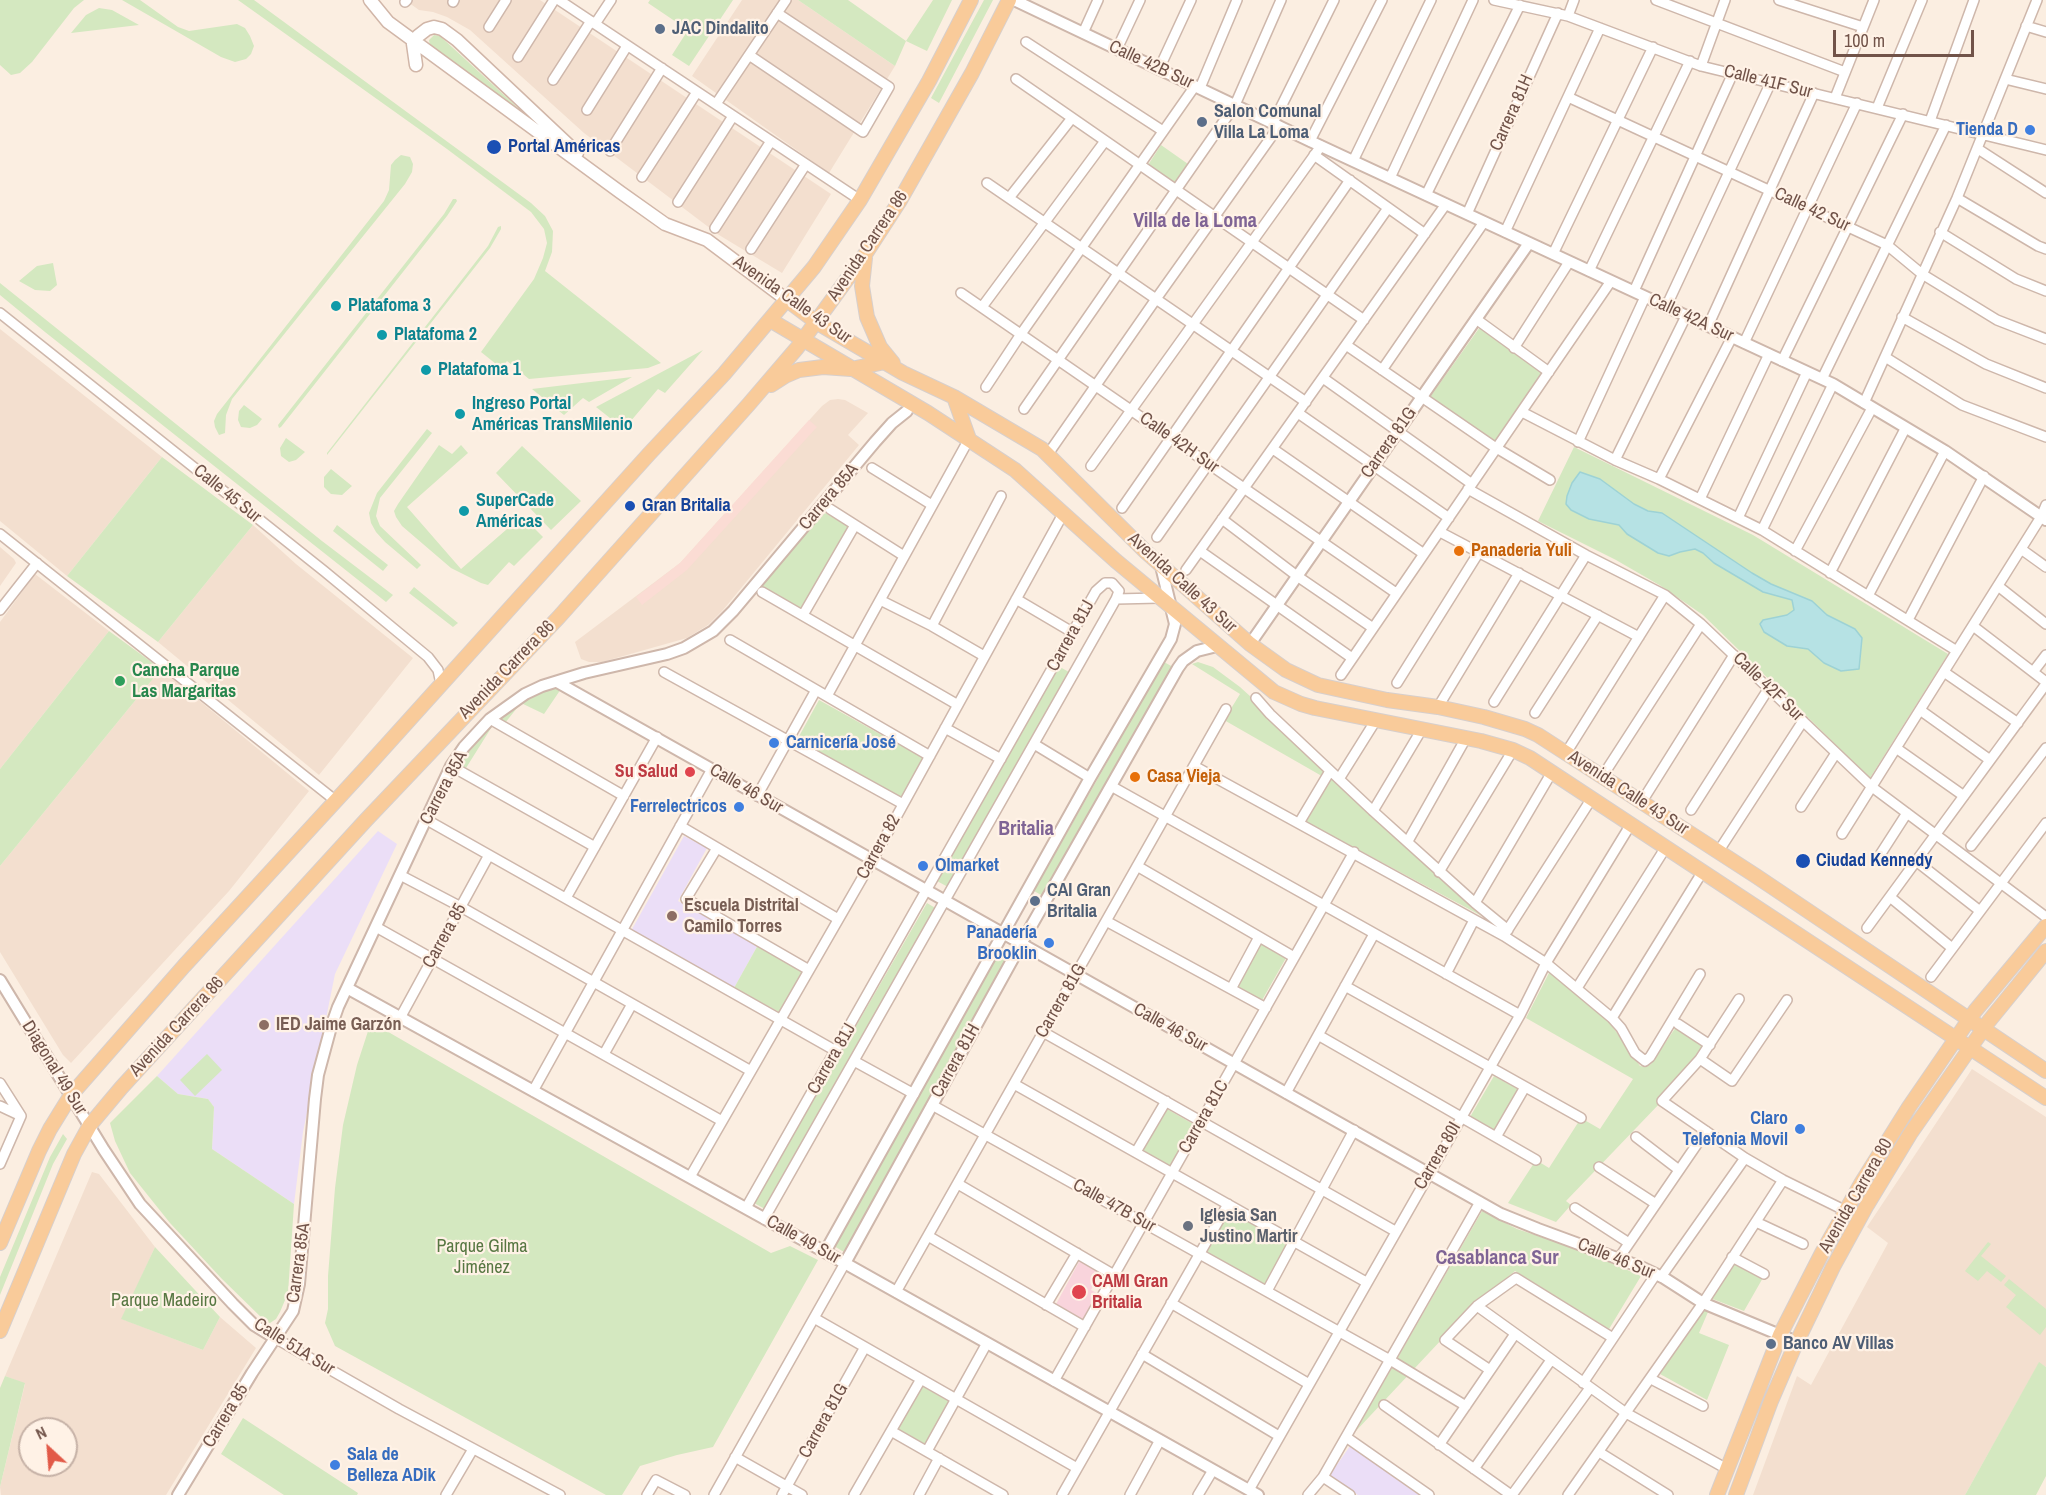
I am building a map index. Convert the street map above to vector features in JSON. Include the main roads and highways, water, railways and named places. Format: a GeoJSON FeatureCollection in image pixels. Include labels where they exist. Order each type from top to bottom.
{"type":"FeatureCollection","features":[{"type":"Feature","properties":{"kind":"main road","name":"Avenida Calle 43 Sur"},"geometry":{"type":"LineString","coordinates":[[370,0],[388,22],[665,224],[707,240],[816,321],[903,373],[954,397],[1048,454],[1161,566],[1250,644],[1286,670],[1318,685],[1387,700],[1438,707],[1525,729],[1718,852],[2046,1071]]}},
{"type":"Feature","properties":{"kind":"main road","name":"Avenida Carrera 86"},"geometry":{"type":"LineString","coordinates":[[0,1243],[39,1151],[71,1095],[183,966],[724,374],[830,245],[860,200],[929,81],[971,0]]}},
{"type":"Feature","properties":{"kind":"main road","name":"Avenida Carrera 86"},"geometry":{"type":"LineString","coordinates":[[0,1331],[74,1154],[90,1125],[121,1088],[366,820],[558,618],[749,404],[803,340],[866,253],[913,177],[972,73],[1009,0]]}},
{"type":"Feature","properties":{"kind":"main road"},"geometry":{"type":"LineString","coordinates":[[416,65],[414,41],[418,36],[427,29],[437,27],[447,32],[620,192]]}},
{"type":"Feature","properties":{"kind":"main road"},"geometry":{"type":"LineString","coordinates":[[866,253],[862,286],[867,317],[880,347],[903,373]]}},
{"type":"Feature","properties":{"kind":"main road","name":"Avenida Calle 43 Sur"},"geometry":{"type":"LineString","coordinates":[[770,320],[928,413],[1016,470],[1186,621],[1268,688],[1288,699],[1329,711],[1467,738],[1513,750],[1592,798],[2046,1098]]}},
{"type":"Feature","properties":{"kind":"main road"},"geometry":{"type":"LineString","coordinates":[[749,404],[778,380],[799,370],[823,367],[851,369],[885,362]]}},
{"type":"Feature","properties":{"kind":"main road"},"geometry":{"type":"LineString","coordinates":[[954,397],[969,439]]}},
{"type":"Feature","properties":{"kind":"main road"},"geometry":{"type":"LineString","coordinates":[[1186,621],[1180,611],[1188,601],[1208,607]]}},
{"type":"Feature","properties":{"kind":"main road","name":"Avenida Carrera 80"},"geometry":{"type":"LineString","coordinates":[[1717,1495],[1780,1335],[1846,1211],[1909,1107],[1956,1038],[1994,987],[2046,926]]}},
{"type":"Feature","properties":{"kind":"main road","name":"Avenida Carrera 80"},"geometry":{"type":"LineString","coordinates":[[1736,1495],[1797,1342],[1844,1246],[1885,1174],[1910,1134],[2005,999],[2046,951]]}},
{"type":"Feature","properties":{"kind":"water"},"geometry":{"type":"Polygon","coordinates":[[[1580,472],[1600,479],[1634,504],[1648,511],[1662,513],[1752,573],[1771,584],[1812,601],[1827,615],[1855,629],[1862,638],[1859,669],[1841,671],[1824,663],[1808,649],[1787,646],[1764,632],[1760,624],[1763,620],[1787,615],[1794,610],[1792,600],[1763,592],[1695,549],[1669,556],[1658,553],[1627,534],[1619,525],[1589,519],[1571,510],[1566,504],[1567,496],[1580,472]]]}},
{"type":"Feature","properties":{"kind":"place","name":"JAC Dindalito"},"geometry":{"type":"Point","coordinates":[660,29]}},
{"type":"Feature","properties":{"kind":"place","name":"Salon Comunal Villa La Loma"},"geometry":{"type":"Point","coordinates":[1202,122]}},
{"type":"Feature","properties":{"kind":"place","name":"Tienda D"},"geometry":{"type":"Point","coordinates":[2030,130]}},
{"type":"Feature","properties":{"kind":"place","name":"Portal Américas"},"geometry":{"type":"Point","coordinates":[494,147]}},
{"type":"Feature","properties":{"kind":"place","name":"Platafoma 3"},"geometry":{"type":"Point","coordinates":[336,306]}},
{"type":"Feature","properties":{"kind":"place","name":"Platafoma 2"},"geometry":{"type":"Point","coordinates":[382,335]}},
{"type":"Feature","properties":{"kind":"place","name":"Platafoma 1"},"geometry":{"type":"Point","coordinates":[426,370]}},
{"type":"Feature","properties":{"kind":"place","name":"Ingreso Portal Américas TransMilenio"},"geometry":{"type":"Point","coordinates":[460,414]}},
{"type":"Feature","properties":{"kind":"place","name":"Gran Britalia"},"geometry":{"type":"Point","coordinates":[630,506]}},
{"type":"Feature","properties":{"kind":"place","name":"SuperCade Américas"},"geometry":{"type":"Point","coordinates":[464,511]}},
{"type":"Feature","properties":{"kind":"place","name":"Panaderia Yuli"},"geometry":{"type":"Point","coordinates":[1459,551]}},
{"type":"Feature","properties":{"kind":"place","name":"Cancha Parque Las Margaritas"},"geometry":{"type":"Point","coordinates":[120,681]}},
{"type":"Feature","properties":{"kind":"place","name":"Carnicería José"},"geometry":{"type":"Point","coordinates":[774,743]}},
{"type":"Feature","properties":{"kind":"place","name":"Su Salud"},"geometry":{"type":"Point","coordinates":[690,772]}},
{"type":"Feature","properties":{"kind":"place","name":"Casa Vieja"},"geometry":{"type":"Point","coordinates":[1135,777]}},
{"type":"Feature","properties":{"kind":"place","name":"Ferrelectricos"},"geometry":{"type":"Point","coordinates":[739,807]}},
{"type":"Feature","properties":{"kind":"place","name":"Ciudad Kennedy"},"geometry":{"type":"Point","coordinates":[1803,861]}},
{"type":"Feature","properties":{"kind":"place","name":"Olmarket"},"geometry":{"type":"Point","coordinates":[923,866]}},
{"type":"Feature","properties":{"kind":"place","name":"CAI Gran Britalia"},"geometry":{"type":"Point","coordinates":[1035,901]}},
{"type":"Feature","properties":{"kind":"place","name":"Escuela Distrital Camilo Torres"},"geometry":{"type":"Point","coordinates":[672,916]}},
{"type":"Feature","properties":{"kind":"place","name":"Panadería Brooklin"},"geometry":{"type":"Point","coordinates":[1049,943]}},
{"type":"Feature","properties":{"kind":"place","name":"IED Jaime Garzón"},"geometry":{"type":"Point","coordinates":[264,1025]}},
{"type":"Feature","properties":{"kind":"place","name":"Claro Telefonia Movil"},"geometry":{"type":"Point","coordinates":[1800,1129]}},
{"type":"Feature","properties":{"kind":"place","name":"Iglesia San Justino Martir"},"geometry":{"type":"Point","coordinates":[1188,1226]}},
{"type":"Feature","properties":{"kind":"place","name":"CAMI Gran Britalia"},"geometry":{"type":"Point","coordinates":[1079,1292]}},
{"type":"Feature","properties":{"kind":"place","name":"Banco AV Villas"},"geometry":{"type":"Point","coordinates":[1771,1344]}},
{"type":"Feature","properties":{"kind":"place","name":"Sala de Belleza ADik"},"geometry":{"type":"Point","coordinates":[335,1465]}},
{"type":"Feature","properties":{"kind":"district","name":"Villa de la Loma"},"geometry":{"type":"Point","coordinates":[1195,222]}},
{"type":"Feature","properties":{"kind":"district","name":"Britalia"},"geometry":{"type":"Point","coordinates":[1026,830]}},
{"type":"Feature","properties":{"kind":"district","name":"Casablanca Sur"},"geometry":{"type":"Point","coordinates":[1497,1259]}},
{"type":"Feature","properties":{"kind":"park label","name":"Parque Gilma Jiménez"},"geometry":{"type":"Point","coordinates":[482,1257]}},
{"type":"Feature","properties":{"kind":"park label","name":"Parque Madeiro"},"geometry":{"type":"Point","coordinates":[164,1301]}}]}
